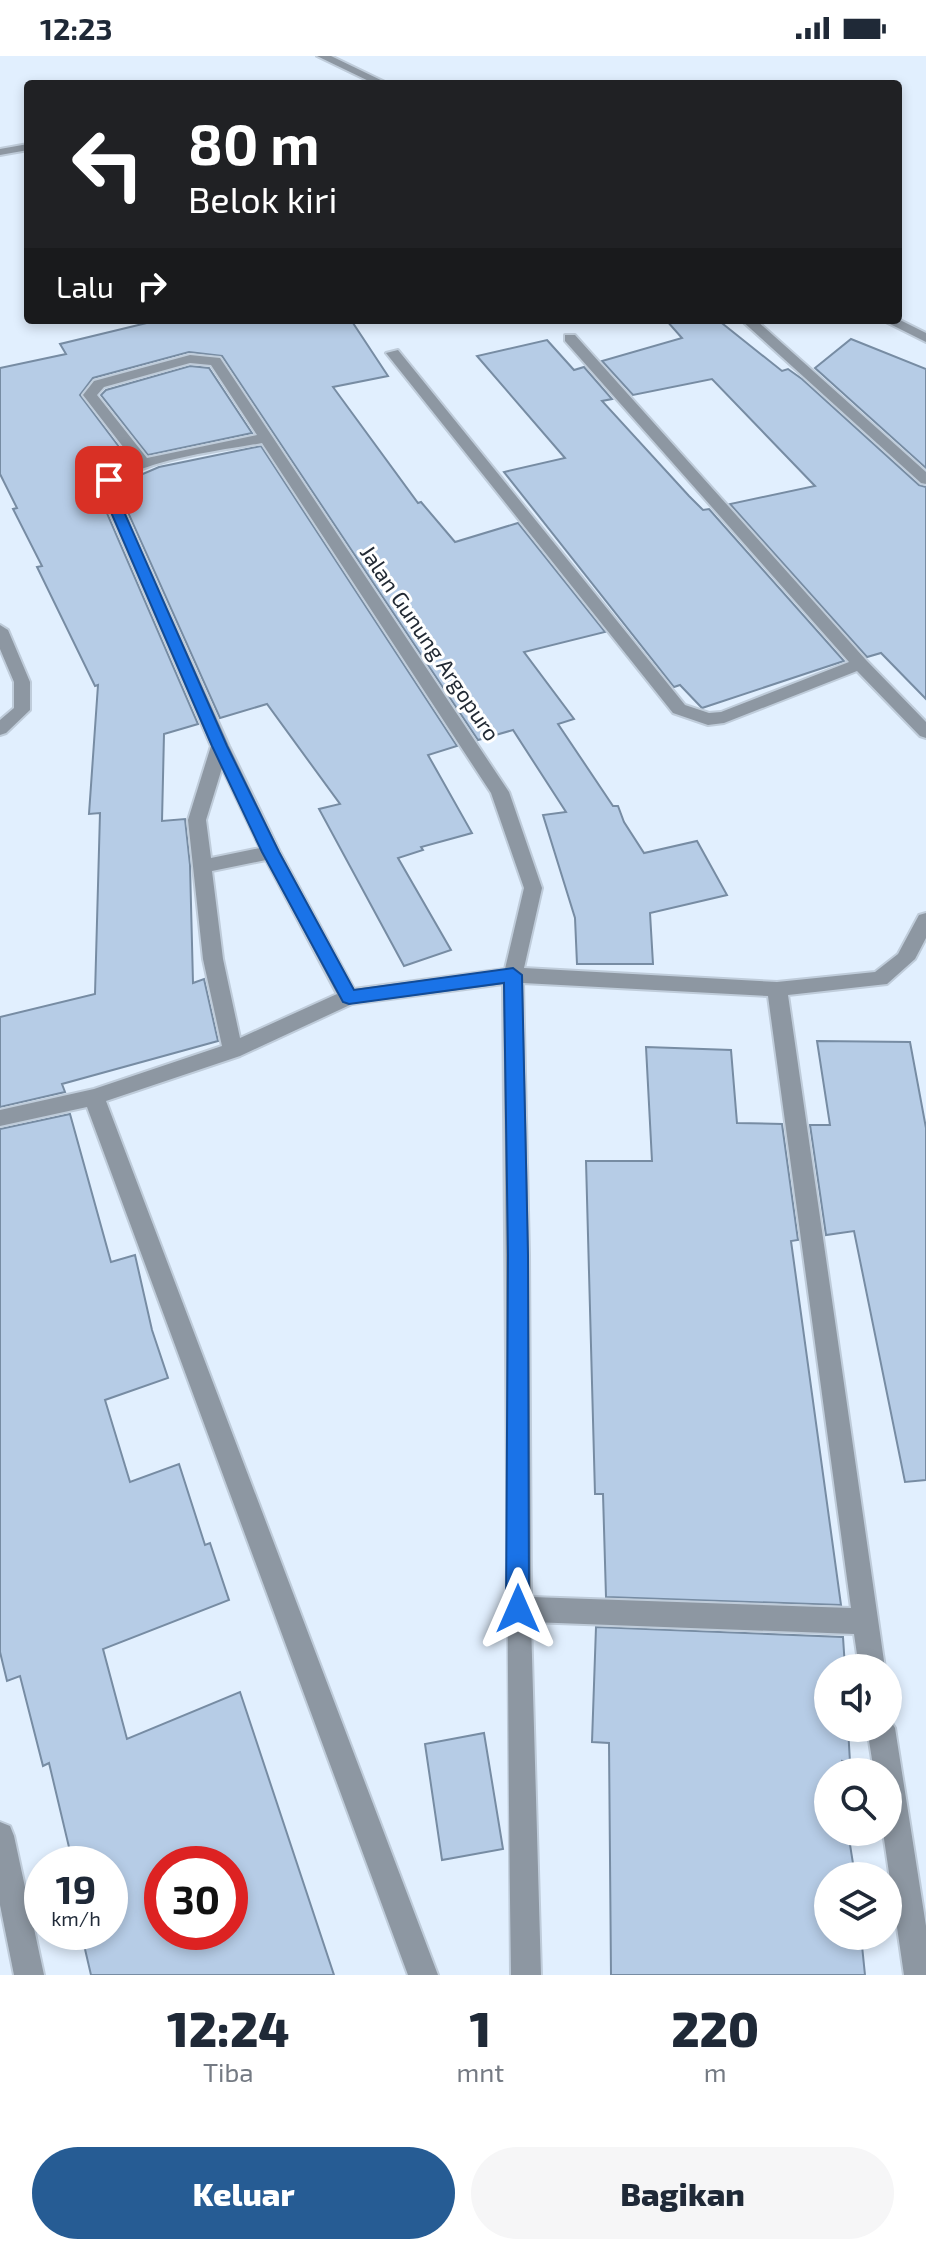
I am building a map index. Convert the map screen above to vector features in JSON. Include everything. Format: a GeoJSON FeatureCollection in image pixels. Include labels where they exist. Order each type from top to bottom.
{"type":"FeatureCollection","features":[{"type":"Feature","properties":{"kind":"street"},"geometry":{"type":"LineString","coordinates":[[322,56],[375,80]]}},
{"type":"Feature","properties":{"kind":"street"},"geometry":{"type":"LineString","coordinates":[[362,80],[371,78]]}},
{"type":"Feature","properties":{"kind":"street"},"geometry":{"type":"LineString","coordinates":[[0,152],[24,148]]}},
{"type":"Feature","properties":{"kind":"street"},"geometry":{"type":"LineString","coordinates":[[752,324],[926,480]]}},
{"type":"Feature","properties":{"kind":"street"},"geometry":{"type":"LineString","coordinates":[[897,324],[926,338]]}},
{"type":"Feature","properties":{"kind":"street"},"geometry":{"type":"LineString","coordinates":[[570,338],[860,664],[926,732]]}},
{"type":"Feature","properties":{"kind":"street"},"geometry":{"type":"LineString","coordinates":[[393,353],[679,709],[708,719],[724,717],[860,664]]}},
{"type":"Feature","properties":{"kind":"street","name":"Jalan Gunung Argopuro"},"geometry":{"type":"LineString","coordinates":[[143,463],[90,395],[99,384],[190,359],[215,361],[500,792],[533,888],[513,975],[518,1255],[518,1609],[526,1975]]}},
{"type":"Feature","properties":{"kind":"street"},"geometry":{"type":"LineString","coordinates":[[265,438],[143,463],[109,480],[107,489],[220,746],[271,852],[349,997]]}},
{"type":"Feature","properties":{"kind":"street"},"geometry":{"type":"LineString","coordinates":[[0,630],[22,682],[22,710],[0,729]]}},
{"type":"Feature","properties":{"kind":"street"},"geometry":{"type":"LineString","coordinates":[[220,746],[197,820],[213,959],[233,1050]]}},
{"type":"Feature","properties":{"kind":"street"},"geometry":{"type":"LineString","coordinates":[[202,866],[271,852]]}},
{"type":"Feature","properties":{"kind":"street"},"geometry":{"type":"LineString","coordinates":[[0,1118],[94,1097],[233,1050],[349,997],[513,975],[777,989],[880,979],[905,959],[926,920]]}},
{"type":"Feature","properties":{"kind":"street"},"geometry":{"type":"LineString","coordinates":[[777,989],[870,1654]]}},
{"type":"Feature","properties":{"kind":"street"},"geometry":{"type":"LineString","coordinates":[[94,1097],[423,1975]]}},
{"type":"Feature","properties":{"kind":"street"},"geometry":{"type":"LineString","coordinates":[[518,1609],[864,1621]]}},
{"type":"Feature","properties":{"kind":"street"},"geometry":{"type":"LineString","coordinates":[[0,1836],[29,1975]]}},
{"type":"Feature","properties":{"kind":"street"},"geometry":{"type":"LineString","coordinates":[[899,1846],[919,1975]]}},
{"type":"Feature","properties":{"kind":"building"},"geometry":{"type":"Polygon","coordinates":[[[142,324],[354,324],[388,376],[333,387],[418,503],[421,502],[455,542],[518,523],[605,632],[524,652],[574,719],[558,724],[613,806],[618,806],[624,822],[644,853],[697,841],[727,895],[650,913],[653,964],[577,964],[575,918],[543,815],[566,812],[513,730],[478,740],[222,356],[189,352],[93,378],[80,395],[129,460],[108,470],[97,490],[198,724],[164,734],[162,821],[185,819],[190,865],[193,983],[204,979],[218,1041],[62,1084],[65,1092],[0,1107],[0,1017],[95,994],[100,813],[89,814],[98,685],[95,686],[37,567],[42,566],[13,509],[17,508],[0,474],[0,368],[66,354],[60,344],[142,324]]]}},
{"type":"Feature","properties":{"kind":"building"},"geometry":{"type":"Polygon","coordinates":[[[670,324],[723,324],[782,371],[788,369],[802,379],[919,485],[926,487],[926,699],[881,653],[867,657],[730,504],[815,486],[712,379],[633,395],[602,361],[682,338],[670,324]]]}},
{"type":"Feature","properties":{"kind":"building"},"geometry":{"type":"Polygon","coordinates":[[[851,339],[926,369],[926,468],[815,368],[851,339]]]}},
{"type":"Feature","properties":{"kind":"building"},"geometry":{"type":"Polygon","coordinates":[[[547,340],[574,370],[584,367],[612,399],[602,401],[689,496],[703,510],[709,509],[844,661],[702,708],[680,685],[674,687],[504,472],[565,458],[477,356],[547,340]]]}},
{"type":"Feature","properties":{"kind":"building"},"geometry":{"type":"Polygon","coordinates":[[[190,366],[209,368],[252,433],[148,455],[101,395],[106,390],[190,366]]]}},
{"type":"Feature","properties":{"kind":"building"},"geometry":{"type":"Polygon","coordinates":[[[261,446],[457,746],[428,755],[472,833],[421,847],[423,850],[398,858],[451,950],[404,966],[319,809],[340,804],[267,704],[220,718],[118,490],[124,482],[159,467],[261,446]]]}},
{"type":"Feature","properties":{"kind":"building"},"geometry":{"type":"Polygon","coordinates":[[[817,1041],[910,1042],[926,1128],[926,1480],[905,1482],[854,1231],[826,1235],[810,1125],[830,1125],[817,1041]]]}},
{"type":"Feature","properties":{"kind":"building"},"geometry":{"type":"Polygon","coordinates":[[[646,1047],[731,1050],[737,1123],[782,1124],[798,1240],[791,1241],[841,1605],[606,1597],[603,1494],[595,1494],[586,1161],[652,1161],[646,1047]]]}},
{"type":"Feature","properties":{"kind":"building"},"geometry":{"type":"Polygon","coordinates":[[[70,1114],[111,1262],[135,1255],[152,1330],[168,1378],[105,1400],[130,1482],[179,1464],[205,1545],[210,1543],[229,1600],[103,1649],[127,1739],[240,1692],[334,1975],[91,1975],[85,1950],[128,1950],[128,1846],[69,1846],[49,1763],[43,1766],[20,1676],[7,1681],[0,1652],[0,1129],[70,1114]]]}},
{"type":"Feature","properties":{"kind":"building"},"geometry":{"type":"Polygon","coordinates":[[[596,1627],[843,1637],[844,1654],[814,1654],[814,1742],[849,1742],[850,1758],[814,1758],[814,1846],[850,1846],[853,1862],[814,1862],[814,1950],[862,1950],[865,1975],[611,1975],[609,1743],[592,1742],[596,1627]]]}},
{"type":"Feature","properties":{"kind":"building"},"geometry":{"type":"Polygon","coordinates":[[[484,1733],[503,1849],[442,1860],[425,1744],[484,1733]]]}},
{"type":"Feature","properties":{"kind":"route"},"geometry":{"type":"LineString","coordinates":[[109,480],[107,489],[220,746],[271,852],[349,997],[513,975],[518,1255],[518,1609]]}}]}
